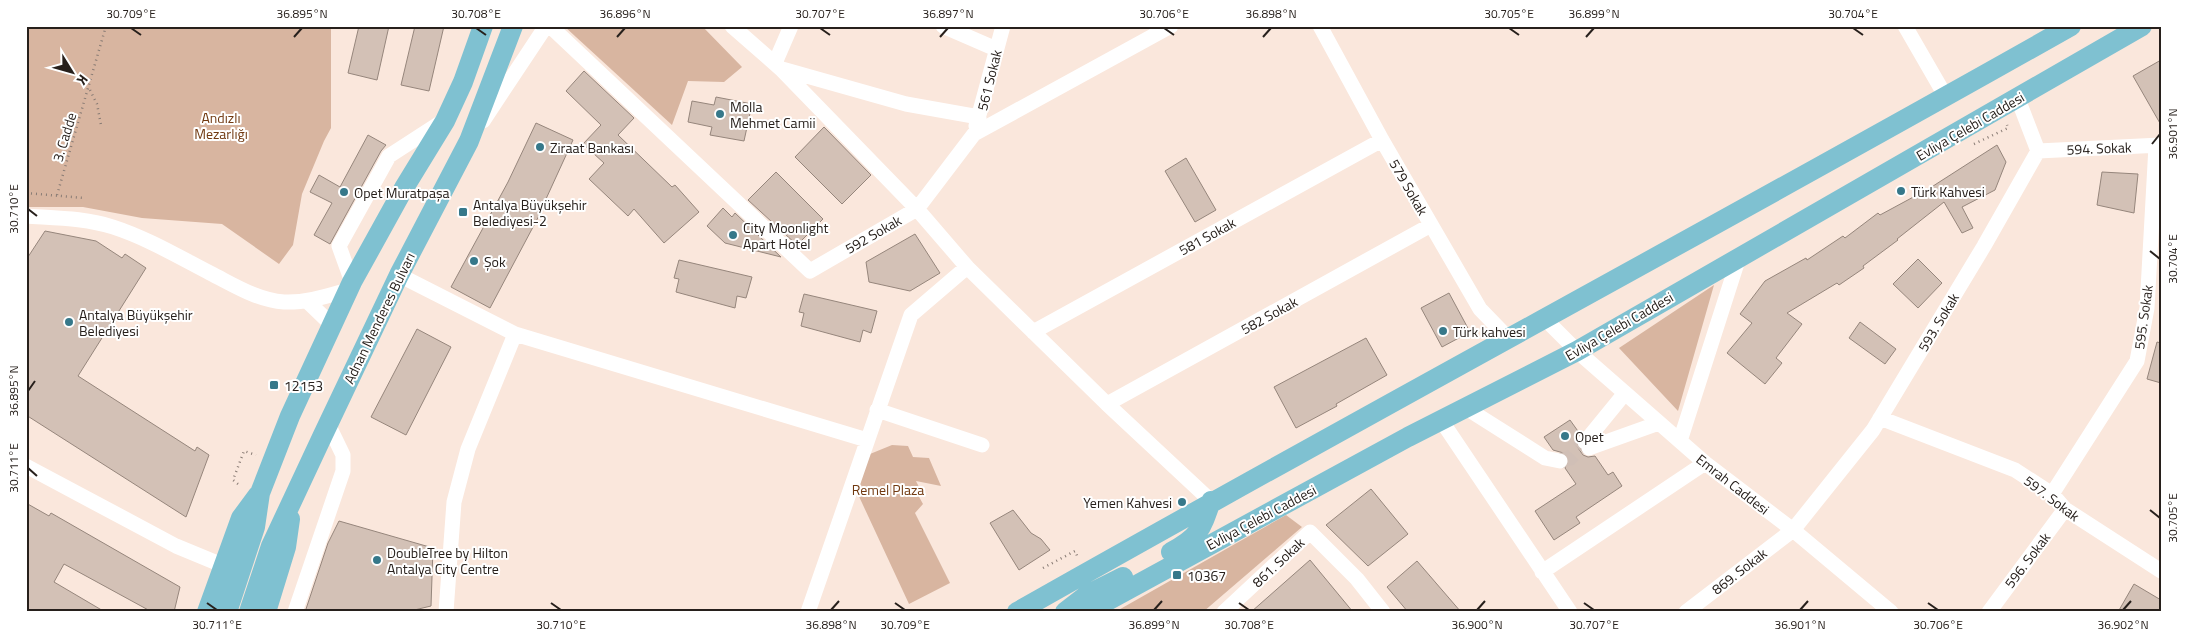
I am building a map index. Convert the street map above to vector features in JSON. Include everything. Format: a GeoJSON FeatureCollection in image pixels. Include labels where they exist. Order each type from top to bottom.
{"type":"FeatureCollection","features":[{"type":"Feature","properties":{"kind":"main road"},"geometry":{"type":"LineString","coordinates":[[227,612],[255,527],[260,493],[290,416],[350,286],[404,188],[445,121],[463,82],[483,26]]}},
{"type":"Feature","properties":{"kind":"main road","name":"Adnan Menderes Bulvarı"},"geometry":{"type":"LineString","coordinates":[[249,612],[271,546],[328,424],[400,275],[469,142],[513,26]]}},
{"type":"Feature","properties":{"kind":"main road"},"geometry":{"type":"LineString","coordinates":[[1017,612],[1211,501],[1509,339],[2071,26]]}},
{"type":"Feature","properties":{"kind":"main road","name":"Evliya Çelebi Caddesi"},"geometry":{"type":"LineString","coordinates":[[1087,612],[1441,420],[1577,351],[2142,26]]}},
{"type":"Feature","properties":{"kind":"main road"},"geometry":{"type":"LineString","coordinates":[[207,612],[240,518],[260,493]]}},
{"type":"Feature","properties":{"kind":"main road"},"geometry":{"type":"LineString","coordinates":[[1065,612],[1087,595],[1179,548],[1197,535],[1202,528],[1211,501]]}},
{"type":"Feature","properties":{"kind":"main road"},"geometry":{"type":"LineString","coordinates":[[266,612],[286,547],[292,503]]}},
{"type":"Feature","properties":{"kind":"street"},"geometry":{"type":"LineString","coordinates":[[469,142],[546,26]]}},
{"type":"Feature","properties":{"kind":"street","name":"592 Sokak"},"geometry":{"type":"LineString","coordinates":[[550,26],[810,271],[917,209],[974,134],[1171,26]]}},
{"type":"Feature","properties":{"kind":"street"},"geometry":{"type":"LineString","coordinates":[[732,26],[778,66],[917,209],[967,267],[1107,404],[1211,501]]}},
{"type":"Feature","properties":{"kind":"street"},"geometry":{"type":"LineString","coordinates":[[778,66],[791,26]]}},
{"type":"Feature","properties":{"kind":"street"},"geometry":{"type":"LineString","coordinates":[[943,26],[996,49]]}},
{"type":"Feature","properties":{"kind":"street","name":"561 Sokak"},"geometry":{"type":"LineString","coordinates":[[974,134],[1003,26]]}},
{"type":"Feature","properties":{"kind":"street","name":"579 Sokak"},"geometry":{"type":"LineString","coordinates":[[1320,26],[1382,140],[1480,309],[1509,339]]}},
{"type":"Feature","properties":{"kind":"street"},"geometry":{"type":"LineString","coordinates":[[1904,26],[1946,97]]}},
{"type":"Feature","properties":{"kind":"street"},"geometry":{"type":"LineString","coordinates":[[778,66],[906,104],[979,117]]}},
{"type":"Feature","properties":{"kind":"street"},"geometry":{"type":"LineString","coordinates":[[2018,99],[2038,151]]}},
{"type":"Feature","properties":{"kind":"street"},"geometry":{"type":"LineString","coordinates":[[26,216],[73,220],[112,227],[181,258],[252,295],[283,302],[307,301],[350,286],[339,246],[389,156],[445,121]]}},
{"type":"Feature","properties":{"kind":"street","name":"581 Sokak"},"geometry":{"type":"LineString","coordinates":[[1033,332],[1382,140]]}},
{"type":"Feature","properties":{"kind":"street","name":"594. Sokak"},"geometry":{"type":"LineString","coordinates":[[2038,151],[2158,146]]}},
{"type":"Feature","properties":{"kind":"street","name":"595. Sokak"},"geometry":{"type":"LineString","coordinates":[[2052,494],[2137,361],[2147,308],[2158,146]]}},
{"type":"Feature","properties":{"kind":"street","name":"593. Sokak"},"geometry":{"type":"LineString","coordinates":[[1792,530],[1873,430],[1979,254],[2038,151]]}},
{"type":"Feature","properties":{"kind":"street","name":"582 Sokak"},"geometry":{"type":"LineString","coordinates":[[1107,404],[1431,225]]}},
{"type":"Feature","properties":{"kind":"street"},"geometry":{"type":"LineString","coordinates":[[1680,441],[1739,257]]}},
{"type":"Feature","properties":{"kind":"street"},"geometry":{"type":"LineString","coordinates":[[808,612],[911,316],[967,267]]}},
{"type":"Feature","properties":{"kind":"street"},"geometry":{"type":"LineString","coordinates":[[400,275],[515,334],[867,440]]}},
{"type":"Feature","properties":{"kind":"street"},"geometry":{"type":"LineString","coordinates":[[307,301],[332,325]]}},
{"type":"Feature","properties":{"kind":"street","name":"Emrah Caddesi"},"geometry":{"type":"LineString","coordinates":[[1545,319],[1577,351],[1704,463],[1792,530],[1891,612]]}},
{"type":"Feature","properties":{"kind":"street"},"geometry":{"type":"LineString","coordinates":[[451,610],[454,502],[468,449],[515,334]]}},
{"type":"Feature","properties":{"kind":"street"},"geometry":{"type":"LineString","coordinates":[[1625,393],[1587,445],[1660,423]]}},
{"type":"Feature","properties":{"kind":"street"},"geometry":{"type":"LineString","coordinates":[[1466,408],[1545,458],[1560,461]]}},
{"type":"Feature","properties":{"kind":"street"},"geometry":{"type":"LineString","coordinates":[[878,410],[982,444]]}},
{"type":"Feature","properties":{"kind":"street","name":"597. Sokak"},"geometry":{"type":"LineString","coordinates":[[1880,418],[2015,470],[2052,494],[2065,509],[2161,571]]}},
{"type":"Feature","properties":{"kind":"street"},"geometry":{"type":"LineString","coordinates":[[1441,420],[1570,612]]}},
{"type":"Feature","properties":{"kind":"street"},"geometry":{"type":"LineString","coordinates":[[295,612],[343,471],[343,455],[328,424]]}},
{"type":"Feature","properties":{"kind":"street"},"geometry":{"type":"LineString","coordinates":[[1542,572],[1704,463]]}},
{"type":"Feature","properties":{"kind":"street"},"geometry":{"type":"LineString","coordinates":[[26,466],[176,546],[222,565]]}},
{"type":"Feature","properties":{"kind":"street","name":"596. Sokak"},"geometry":{"type":"LineString","coordinates":[[1989,612],[2065,509]]}},
{"type":"Feature","properties":{"kind":"street","name":"869. Sokak"},"geometry":{"type":"LineString","coordinates":[[1686,612],[1792,530]]}},
{"type":"Feature","properties":{"kind":"street","name":"861. Sokak"},"geometry":{"type":"LineString","coordinates":[[1224,612],[1310,532],[1357,579],[1384,612]]}},
{"type":"Feature","properties":{"kind":"path","name":"3. Cadde"},"geometry":{"type":"LineString","coordinates":[[57,195],[106,26]]}},
{"type":"Feature","properties":{"kind":"path"},"geometry":{"type":"LineString","coordinates":[[89,88],[96,104],[101,125]]}},
{"type":"Feature","properties":{"kind":"path"},"geometry":{"type":"LineString","coordinates":[[1977,144],[2008,128]]}},
{"type":"Feature","properties":{"kind":"path"},"geometry":{"type":"LineString","coordinates":[[26,192],[84,198]]}},
{"type":"Feature","properties":{"kind":"path"},"geometry":{"type":"LineString","coordinates":[[238,484],[233,480],[244,450]]}},
{"type":"Feature","properties":{"kind":"path"},"geometry":{"type":"LineString","coordinates":[[1043,568],[1075,551]]}},
{"type":"Feature","properties":{"kind":"green space","name":"Andızlı Mezarlığı"},"geometry":{"type":"Polygon","coordinates":[[[26,26],[331,26],[331,128],[302,194],[293,245],[279,264],[222,224],[142,218],[83,207],[26,207],[26,26]]]}},
{"type":"Feature","properties":{"kind":"green space"},"geometry":{"type":"Polygon","coordinates":[[[564,26],[702,26],[742,67],[724,82],[688,81],[672,125],[564,26]]]}},
{"type":"Feature","properties":{"kind":"green space"},"geometry":{"type":"Polygon","coordinates":[[[1714,285],[1678,411],[1619,348],[1714,285]]]}},
{"type":"Feature","properties":{"kind":"green space","name":"Remel Plaza"},"geometry":{"type":"Polygon","coordinates":[[[892,445],[908,446],[913,457],[929,458],[941,486],[916,481],[921,491],[918,495],[923,504],[915,513],[950,583],[909,604],[856,490],[870,454],[892,445]]]}},
{"type":"Feature","properties":{"kind":"green space"},"geometry":{"type":"Polygon","coordinates":[[[1286,515],[1302,527],[1203,612],[1115,612],[1286,515]]]}},
{"type":"Feature","properties":{"kind":"building"},"geometry":{"type":"Polygon","coordinates":[[[359,26],[389,26],[377,80],[348,73],[359,26]]]}},
{"type":"Feature","properties":{"kind":"building"},"geometry":{"type":"Polygon","coordinates":[[[415,26],[444,26],[429,91],[401,85],[415,26]]]}},
{"type":"Feature","properties":{"kind":"building"},"geometry":{"type":"Polygon","coordinates":[[[2161,60],[2161,125],[2133,76],[2161,60]]]}},
{"type":"Feature","properties":{"kind":"building"},"geometry":{"type":"Polygon","coordinates":[[[584,71],[634,118],[618,135],[672,187],[675,185],[699,212],[664,243],[634,209],[628,216],[589,179],[604,163],[583,144],[601,125],[566,91],[584,71]]]}},
{"type":"Feature","properties":{"kind":"building","name":"Molla Mehmet Camii"},"geometry":{"type":"Polygon","coordinates":[[[716,97],[752,104],[744,141],[710,135],[712,127],[688,122],[692,101],[714,105],[716,97]]]}},
{"type":"Feature","properties":{"kind":"building"},"geometry":{"type":"Polygon","coordinates":[[[536,123],[573,140],[541,212],[490,308],[451,287],[508,182],[536,123]]]}},
{"type":"Feature","properties":{"kind":"building"},"geometry":{"type":"Polygon","coordinates":[[[824,127],[871,175],[842,204],[795,157],[824,127]]]}},
{"type":"Feature","properties":{"kind":"building"},"geometry":{"type":"Polygon","coordinates":[[[368,135],[386,145],[330,244],[314,235],[332,203],[310,192],[319,175],[340,187],[368,135]]]}},
{"type":"Feature","properties":{"kind":"building"},"geometry":{"type":"Polygon","coordinates":[[[1997,145],[2006,162],[1995,190],[1962,207],[1973,228],[1962,233],[1944,202],[1863,266],[1864,268],[1839,285],[1837,283],[1787,313],[1802,324],[1776,358],[1782,363],[1765,384],[1727,353],[1752,323],[1740,314],[1765,281],[1806,258],[1807,260],[1843,236],[1845,238],[1878,213],[1880,215],[1930,188],[1997,145]]]}},
{"type":"Feature","properties":{"kind":"building"},"geometry":{"type":"Polygon","coordinates":[[[1186,158],[1216,210],[1195,222],[1165,171],[1186,158]]]}},
{"type":"Feature","properties":{"kind":"building"},"geometry":{"type":"Polygon","coordinates":[[[776,172],[823,219],[797,245],[748,200],[776,172]]]}},
{"type":"Feature","properties":{"kind":"building"},"geometry":{"type":"Polygon","coordinates":[[[2102,172],[2138,174],[2134,213],[2097,205],[2102,172]]]}},
{"type":"Feature","properties":{"kind":"building","name":"City Moonlight Apart Hotel"},"geometry":{"type":"Polygon","coordinates":[[[723,208],[732,217],[735,213],[781,257],[725,243],[707,226],[723,208]]]}},
{"type":"Feature","properties":{"kind":"building","name":"Antalya Büyükşehir Belediyesi"},"geometry":{"type":"Polygon","coordinates":[[[45,231],[96,241],[122,258],[125,254],[146,268],[78,376],[195,451],[197,447],[209,455],[186,517],[26,415],[26,260],[45,231]]]}},
{"type":"Feature","properties":{"kind":"building"},"geometry":{"type":"Polygon","coordinates":[[[915,234],[940,273],[910,291],[869,282],[866,262],[915,234]]]}},
{"type":"Feature","properties":{"kind":"building"},"geometry":{"type":"Polygon","coordinates":[[[1918,259],[1942,283],[1918,308],[1893,284],[1918,259]]]}},
{"type":"Feature","properties":{"kind":"building"},"geometry":{"type":"Polygon","coordinates":[[[679,260],[752,277],[746,298],[737,296],[735,308],[676,292],[679,279],[674,278],[679,260]]]}},
{"type":"Feature","properties":{"kind":"building"},"geometry":{"type":"Polygon","coordinates":[[[1449,293],[1470,332],[1442,347],[1421,308],[1449,293]]]}},
{"type":"Feature","properties":{"kind":"building"},"geometry":{"type":"Polygon","coordinates":[[[804,294],[877,311],[871,333],[863,330],[860,342],[801,326],[804,313],[799,312],[804,294]]]}},
{"type":"Feature","properties":{"kind":"building"},"geometry":{"type":"Polygon","coordinates":[[[1860,322],[1896,349],[1885,364],[1849,338],[1860,322]]]}},
{"type":"Feature","properties":{"kind":"building"},"geometry":{"type":"Polygon","coordinates":[[[417,329],[451,347],[406,435],[371,417],[417,329]]]}},
{"type":"Feature","properties":{"kind":"building"},"geometry":{"type":"Polygon","coordinates":[[[1366,338],[1387,375],[1336,404],[1337,406],[1296,428],[1274,387],[1366,338]]]}},
{"type":"Feature","properties":{"kind":"building"},"geometry":{"type":"Polygon","coordinates":[[[2157,342],[2161,343],[2161,383],[2147,379],[2157,342]]]}},
{"type":"Feature","properties":{"kind":"building"},"geometry":{"type":"Polygon","coordinates":[[[1570,420],[1580,434],[1576,440],[1576,445],[1583,455],[1588,457],[1595,456],[1608,475],[1613,472],[1622,486],[1576,517],[1580,523],[1554,540],[1535,511],[1576,484],[1565,468],[1569,462],[1567,454],[1553,450],[1544,437],[1570,420]]]}},
{"type":"Feature","properties":{"kind":"building"},"geometry":{"type":"Polygon","coordinates":[[[1371,489],[1408,534],[1368,566],[1326,525],[1371,489]]]}},
{"type":"Feature","properties":{"kind":"building"},"geometry":{"type":"Polygon","coordinates":[[[26,503],[49,516],[51,513],[180,587],[174,612],[152,612],[64,564],[54,582],[105,612],[26,612],[26,503]]]}},
{"type":"Feature","properties":{"kind":"building"},"geometry":{"type":"Polygon","coordinates":[[[1013,510],[1031,533],[1041,539],[1050,550],[1019,570],[990,523],[1013,510]]]}},
{"type":"Feature","properties":{"kind":"building","name":"DoubleTree by Hilton Antalya City Centre"},"geometry":{"type":"Polygon","coordinates":[[[339,521],[433,548],[431,606],[406,612],[305,612],[328,543],[339,521]]]}},
{"type":"Feature","properties":{"kind":"building"},"geometry":{"type":"Polygon","coordinates":[[[1310,560],[1353,612],[1251,612],[1310,560]]]}},
{"type":"Feature","properties":{"kind":"building"},"geometry":{"type":"Polygon","coordinates":[[[1417,561],[1461,612],[1408,612],[1387,587],[1417,561]]]}},
{"type":"Feature","properties":{"kind":"building"},"geometry":{"type":"Polygon","coordinates":[[[2134,584],[2161,600],[2161,612],[2118,612],[2134,584]]]}},
{"type":"Feature","properties":{"kind":"tunnel"},"geometry":{"type":"LineString","coordinates":[[1560,461],[1570,458],[1585,442]]}},
{"type":"Feature","properties":{"kind":"place","name":"Molla Mehmet Camii"},"geometry":{"type":"Point","coordinates":[720,114]}},
{"type":"Feature","properties":{"kind":"place","name":"Ziraat Bankası"},"geometry":{"type":"Point","coordinates":[540,147]}},
{"type":"Feature","properties":{"kind":"place","name":"Türk Kahvesi"},"geometry":{"type":"Point","coordinates":[1901,191]}},
{"type":"Feature","properties":{"kind":"place","name":"Opet Muratpaşa"},"geometry":{"type":"Point","coordinates":[344,192]}},
{"type":"Feature","properties":{"kind":"place","name":"Antalya Büyükşehir Belediyesi-2"},"geometry":{"type":"Point","coordinates":[463,212]}},
{"type":"Feature","properties":{"kind":"place","name":"City Moonlight Apart Hotel"},"geometry":{"type":"Point","coordinates":[733,235]}},
{"type":"Feature","properties":{"kind":"place","name":"Şok"},"geometry":{"type":"Point","coordinates":[474,261]}},
{"type":"Feature","properties":{"kind":"place","name":"Antalya Büyükşehir Belediyesi"},"geometry":{"type":"Point","coordinates":[69,322]}},
{"type":"Feature","properties":{"kind":"place","name":"Türk kahvesi"},"geometry":{"type":"Point","coordinates":[1443,331]}},
{"type":"Feature","properties":{"kind":"place","name":"12153"},"geometry":{"type":"Point","coordinates":[274,385]}},
{"type":"Feature","properties":{"kind":"place","name":"Opet"},"geometry":{"type":"Point","coordinates":[1565,436]}},
{"type":"Feature","properties":{"kind":"place","name":"Yemen Kahvesi"},"geometry":{"type":"Point","coordinates":[1182,502]}},
{"type":"Feature","properties":{"kind":"place","name":"DoubleTree by Hilton Antalya City Centre"},"geometry":{"type":"Point","coordinates":[377,560]}},
{"type":"Feature","properties":{"kind":"place","name":"10367"},"geometry":{"type":"Point","coordinates":[1177,575]}}]}
